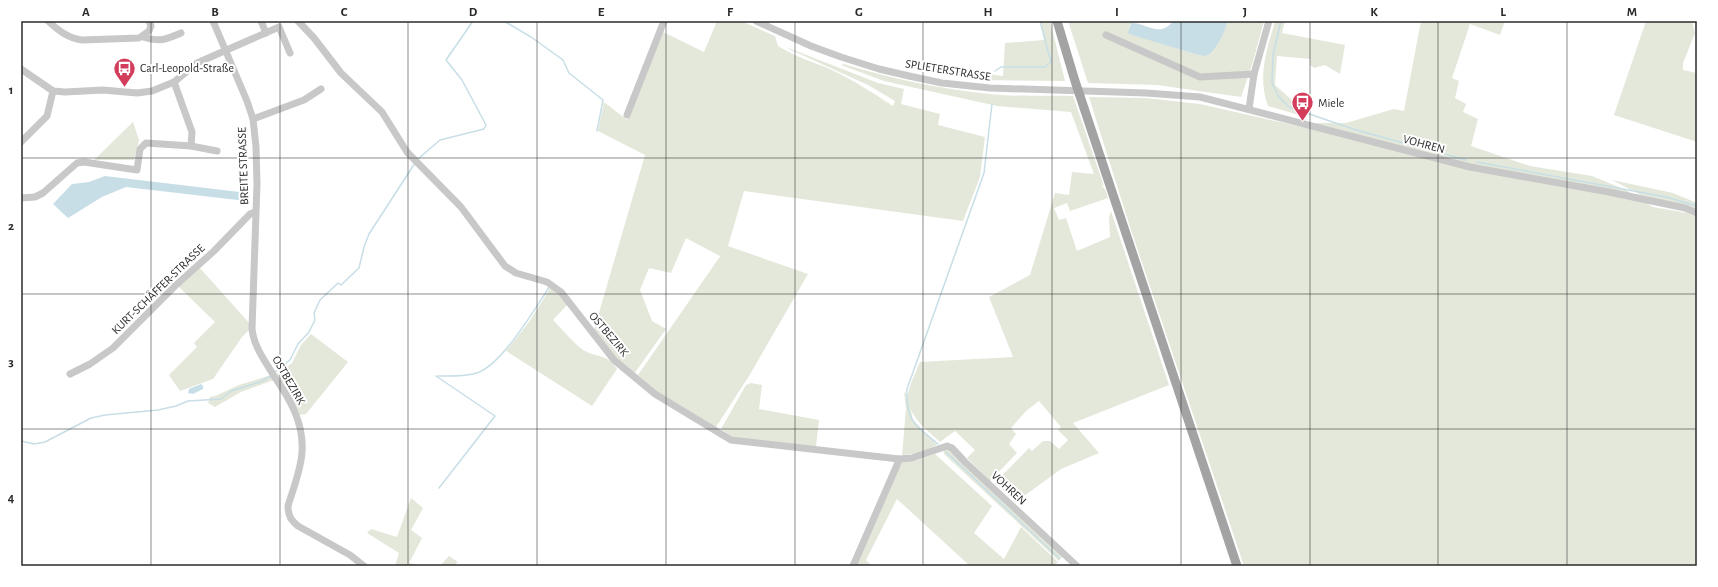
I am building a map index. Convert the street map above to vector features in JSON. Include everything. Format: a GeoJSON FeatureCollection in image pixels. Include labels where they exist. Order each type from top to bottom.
{"type":"FeatureCollection","features":[{"type":"Feature","properties":{"kind":"main road"},"geometry":{"type":"LineString","coordinates":[[1057,21],[1075,81],[1237,566]]}},
{"type":"Feature","properties":{"kind":"street"},"geometry":{"type":"LineString","coordinates":[[48,21],[61,32],[73,39],[82,40],[143,37],[155,40],[165,40],[181,33]]}},
{"type":"Feature","properties":{"kind":"street"},"geometry":{"type":"LineString","coordinates":[[143,37],[151,26],[149,21]]}},
{"type":"Feature","properties":{"kind":"street","name":"BREITE STRASSE"},"geometry":{"type":"LineString","coordinates":[[212,21],[247,101],[253,119],[256,147],[257,184],[255,212]]}},
{"type":"Feature","properties":{"kind":"street"},"geometry":{"type":"LineString","coordinates":[[261,21],[266,33]]}},
{"type":"Feature","properties":{"kind":"street","name":"OSTBEZIRK"},"geometry":{"type":"LineString","coordinates":[[298,21],[314,38],[341,73],[382,112],[416,162],[461,207],[506,266],[516,273],[547,282],[561,292],[614,360],[655,394],[731,440],[899,459],[921,455]]}},
{"type":"Feature","properties":{"kind":"street"},"geometry":{"type":"LineString","coordinates":[[627,115],[664,21]]}},
{"type":"Feature","properties":{"kind":"street","name":"SPLIETERSTRASSE"},"geometry":{"type":"LineString","coordinates":[[756,21],[811,46],[841,57],[879,69],[942,83],[990,88],[1146,93]]}},
{"type":"Feature","properties":{"kind":"street"},"geometry":{"type":"LineString","coordinates":[[1249,109],[1254,74],[1269,21]]}},
{"type":"Feature","properties":{"kind":"street"},"geometry":{"type":"LineString","coordinates":[[21,69],[53,91],[65,92],[103,90],[144,92],[152,91],[174,82],[197,63],[279,27],[290,53]]}},
{"type":"Feature","properties":{"kind":"street"},"geometry":{"type":"LineString","coordinates":[[1106,35],[1200,77],[1254,74]]}},
{"type":"Feature","properties":{"kind":"street"},"geometry":{"type":"LineString","coordinates":[[174,82],[192,132],[191,146]]}},
{"type":"Feature","properties":{"kind":"street","name":"BREITE STRASSE"},"geometry":{"type":"LineString","coordinates":[[253,119],[304,100],[321,89]]}},
{"type":"Feature","properties":{"kind":"street"},"geometry":{"type":"LineString","coordinates":[[21,142],[47,116],[53,91]]}},
{"type":"Feature","properties":{"kind":"street","name":"VOHREN"},"geometry":{"type":"LineString","coordinates":[[1146,93],[1200,97],[1470,167],[1609,192],[1685,208],[1697,213]]}},
{"type":"Feature","properties":{"kind":"street"},"geometry":{"type":"LineString","coordinates":[[21,198],[35,197],[77,163],[84,162],[137,170],[140,149],[146,143],[191,146],[217,151]]}},
{"type":"Feature","properties":{"kind":"street","name":"OSTBEZIRK"},"geometry":{"type":"LineString","coordinates":[[255,212],[253,337],[261,355],[292,405],[299,421],[302,439],[301,459],[288,506],[288,515],[298,526],[350,555],[364,566]]}},
{"type":"Feature","properties":{"kind":"street","name":"KURT-SCHÄFFER-STRASSE"},"geometry":{"type":"LineString","coordinates":[[70,374],[90,364],[113,348],[176,285],[214,251],[250,214],[255,212]]}},
{"type":"Feature","properties":{"kind":"street","name":"VOHREN"},"geometry":{"type":"LineString","coordinates":[[921,455],[947,446],[952,448],[964,462],[1077,566]]}},
{"type":"Feature","properties":{"kind":"street"},"geometry":{"type":"LineString","coordinates":[[853,566],[898,466],[899,459]]}},
{"type":"Feature","properties":{"kind":"shaded area"},"geometry":{"type":"Polygon","coordinates":[[[717,21],[741,21],[775,36],[778,46],[784,50],[840,74],[893,106],[895,101],[868,85],[786,47],[878,83],[904,89],[901,104],[940,114],[938,125],[985,137],[980,177],[963,221],[744,191],[728,246],[808,274],[749,376],[716,427],[656,391],[638,375],[721,255],[720,256],[686,238],[671,273],[649,268],[640,290],[652,321],[666,329],[634,374],[615,358],[594,330],[645,155],[598,131],[604,102],[627,120],[663,32],[704,52],[717,21]]]}},
{"type":"Feature","properties":{"kind":"shaded area"},"geometry":{"type":"Polygon","coordinates":[[[1041,21],[1050,21],[1065,81],[982,80],[910,68],[913,64],[1003,76],[1005,43],[1044,40],[1041,21]]]}},
{"type":"Feature","properties":{"kind":"shaded area"},"geometry":{"type":"Polygon","coordinates":[[[1068,21],[1129,21],[1131,23],[1129,27],[1179,49],[1202,56],[1226,25],[1226,21],[1264,21],[1252,65],[1241,97],[1157,85],[1088,83],[1068,21]]]}},
{"type":"Feature","properties":{"kind":"shaded area"},"geometry":{"type":"Polygon","coordinates":[[[1275,21],[1285,21],[1282,33],[1345,45],[1340,74],[1325,65],[1314,68],[1310,65],[1310,59],[1277,56],[1275,85],[1292,100],[1300,103],[1306,117],[1268,106],[1263,84],[1263,74],[1266,53],[1275,21]]]}},
{"type":"Feature","properties":{"kind":"shaded area"},"geometry":{"type":"Polygon","coordinates":[[[1421,21],[1505,21],[1500,35],[1470,24],[1452,78],[1459,81],[1455,98],[1466,104],[1463,112],[1478,119],[1471,146],[1530,166],[1592,176],[1626,190],[1653,207],[1687,213],[1697,217],[1697,566],[1244,566],[1130,227],[1089,97],[1146,98],[1200,104],[1315,130],[1316,123],[1346,123],[1394,109],[1404,111],[1421,21]]]}},
{"type":"Feature","properties":{"kind":"shaded area"},"geometry":{"type":"Polygon","coordinates":[[[1646,21],[1692,21],[1695,33],[1683,63],[1683,70],[1697,73],[1697,142],[1614,115],[1646,21]]]}},
{"type":"Feature","properties":{"kind":"shaded area"},"geometry":{"type":"Polygon","coordinates":[[[844,64],[898,79],[971,92],[1021,96],[1073,96],[1104,186],[1101,184],[1106,191],[1108,198],[1070,211],[1067,203],[1054,208],[1059,220],[1066,218],[1077,251],[1110,237],[1109,218],[1111,211],[1169,385],[1073,423],[1099,453],[1061,469],[1016,502],[995,483],[1029,448],[1032,451],[1043,441],[1050,441],[1059,449],[1068,440],[1058,430],[1061,427],[1039,401],[1026,411],[1011,428],[1016,434],[1009,444],[1017,453],[990,481],[967,458],[975,450],[955,431],[940,442],[918,421],[910,409],[908,394],[920,362],[1013,357],[989,297],[1030,275],[1055,193],[1069,195],[1072,172],[1094,174],[1071,112],[997,106],[884,81],[841,65],[844,64]]]}},
{"type":"Feature","properties":{"kind":"shaded area"},"geometry":{"type":"Polygon","coordinates":[[[133,122],[139,140],[134,160],[94,160],[133,122]]]}},
{"type":"Feature","properties":{"kind":"shaded area"},"geometry":{"type":"Polygon","coordinates":[[[1612,180],[1673,193],[1697,203],[1697,209],[1641,195],[1612,180]]]}},
{"type":"Feature","properties":{"kind":"shaded area"},"geometry":{"type":"Polygon","coordinates":[[[199,267],[250,324],[249,330],[242,337],[213,379],[180,391],[169,375],[197,347],[194,343],[215,322],[178,286],[199,267]]]}},
{"type":"Feature","properties":{"kind":"shaded area"},"geometry":{"type":"Polygon","coordinates":[[[551,287],[568,304],[553,320],[581,349],[610,361],[617,369],[592,406],[506,351],[529,322],[551,287]]]}},
{"type":"Feature","properties":{"kind":"shaded area"},"geometry":{"type":"Polygon","coordinates":[[[311,334],[348,362],[306,414],[298,415],[285,386],[277,374],[292,363],[301,345],[311,334]]]}},
{"type":"Feature","properties":{"kind":"shaded area"},"geometry":{"type":"Polygon","coordinates":[[[271,375],[274,380],[241,392],[215,407],[208,403],[210,397],[239,385],[271,375]]]}},
{"type":"Feature","properties":{"kind":"shaded area"},"geometry":{"type":"Polygon","coordinates":[[[751,383],[762,385],[759,409],[819,420],[816,447],[733,438],[721,429],[746,385],[751,383]]]}},
{"type":"Feature","properties":{"kind":"shaded area"},"geometry":{"type":"Polygon","coordinates":[[[904,392],[907,395],[913,420],[937,445],[920,453],[902,455],[906,409],[904,392]]]}},
{"type":"Feature","properties":{"kind":"shaded area"},"geometry":{"type":"Polygon","coordinates":[[[943,449],[952,451],[1063,555],[1059,561],[944,454],[943,449]]]}},
{"type":"Feature","properties":{"kind":"shaded area"},"geometry":{"type":"Polygon","coordinates":[[[935,454],[992,506],[974,533],[1004,559],[1021,527],[1058,562],[1054,566],[970,566],[897,499],[866,560],[872,566],[856,566],[901,462],[918,460],[935,454]]]}},
{"type":"Feature","properties":{"kind":"shaded area"},"geometry":{"type":"Polygon","coordinates":[[[411,498],[423,508],[411,530],[422,538],[409,563],[425,566],[395,566],[399,553],[367,533],[371,529],[397,537],[411,498]]]}},
{"type":"Feature","properties":{"kind":"shaded area"},"geometry":{"type":"Polygon","coordinates":[[[449,556],[458,562],[454,566],[436,566],[441,565],[449,556]]]}},
{"type":"Feature","properties":{"kind":"water"},"geometry":{"type":"Polygon","coordinates":[[[1173,21],[1226,21],[1226,25],[1220,40],[1211,53],[1202,56],[1128,33],[1131,23],[1163,29],[1173,21]]]}},
{"type":"Feature","properties":{"kind":"water"},"geometry":{"type":"Polygon","coordinates":[[[105,176],[248,193],[246,201],[126,187],[102,197],[68,218],[53,204],[72,184],[89,182],[105,176]]]}},
{"type":"Feature","properties":{"kind":"water"},"geometry":{"type":"Polygon","coordinates":[[[201,384],[203,389],[193,394],[188,393],[189,389],[201,384]]]}},
{"type":"Feature","properties":{"kind":"waterway"},"geometry":{"type":"LineString","coordinates":[[418,159],[440,140],[484,129],[486,125],[462,80],[446,60],[473,21]]}},
{"type":"Feature","properties":{"kind":"waterway"},"geometry":{"type":"LineString","coordinates":[[504,21],[531,37],[563,60],[569,73],[603,100],[597,131]]}},
{"type":"Feature","properties":{"kind":"waterway"},"geometry":{"type":"LineString","coordinates":[[995,71],[1001,67],[1045,67],[1051,62],[1040,21]]}},
{"type":"Feature","properties":{"kind":"waterway"},"geometry":{"type":"LineString","coordinates":[[1281,21],[1273,55],[1272,83],[1279,97],[1289,107],[1356,130],[1466,160]]}},
{"type":"Feature","properties":{"kind":"waterway"},"geometry":{"type":"LineString","coordinates":[[938,444],[918,427],[910,415],[907,400],[907,389],[984,173],[992,104]]}},
{"type":"Feature","properties":{"kind":"waterway"},"geometry":{"type":"LineString","coordinates":[[1477,162],[1666,197],[1697,206]]}},
{"type":"Feature","properties":{"kind":"waterway"},"geometry":{"type":"LineString","coordinates":[[275,372],[290,360],[298,344],[309,332],[315,320],[314,313],[320,300],[338,283],[341,285],[359,268],[369,234],[415,163]]}},
{"type":"Feature","properties":{"kind":"waterway"},"geometry":{"type":"LineString","coordinates":[[438,376],[468,375],[477,373],[487,368],[497,359],[518,334],[550,286]]}},
{"type":"Feature","properties":{"kind":"waterway"},"geometry":{"type":"LineString","coordinates":[[21,441],[34,444],[45,442],[91,418],[105,415],[158,410],[176,406],[188,401],[221,399],[231,391],[260,382],[271,376]]}},
{"type":"Feature","properties":{"kind":"waterway"},"geometry":{"type":"LineString","coordinates":[[436,376],[495,416],[439,488]]}},
{"type":"Feature","properties":{"kind":"waterway"},"geometry":{"type":"LineString","coordinates":[[946,452],[1059,558]]}},
{"type":"Feature","properties":{"kind":"place","name":"Carl-Leopold-Straße"},"geometry":{"type":"Point","coordinates":[125,88]}},
{"type":"Feature","properties":{"kind":"place","name":"Miele"},"geometry":{"type":"Point","coordinates":[1303,122]}}]}
